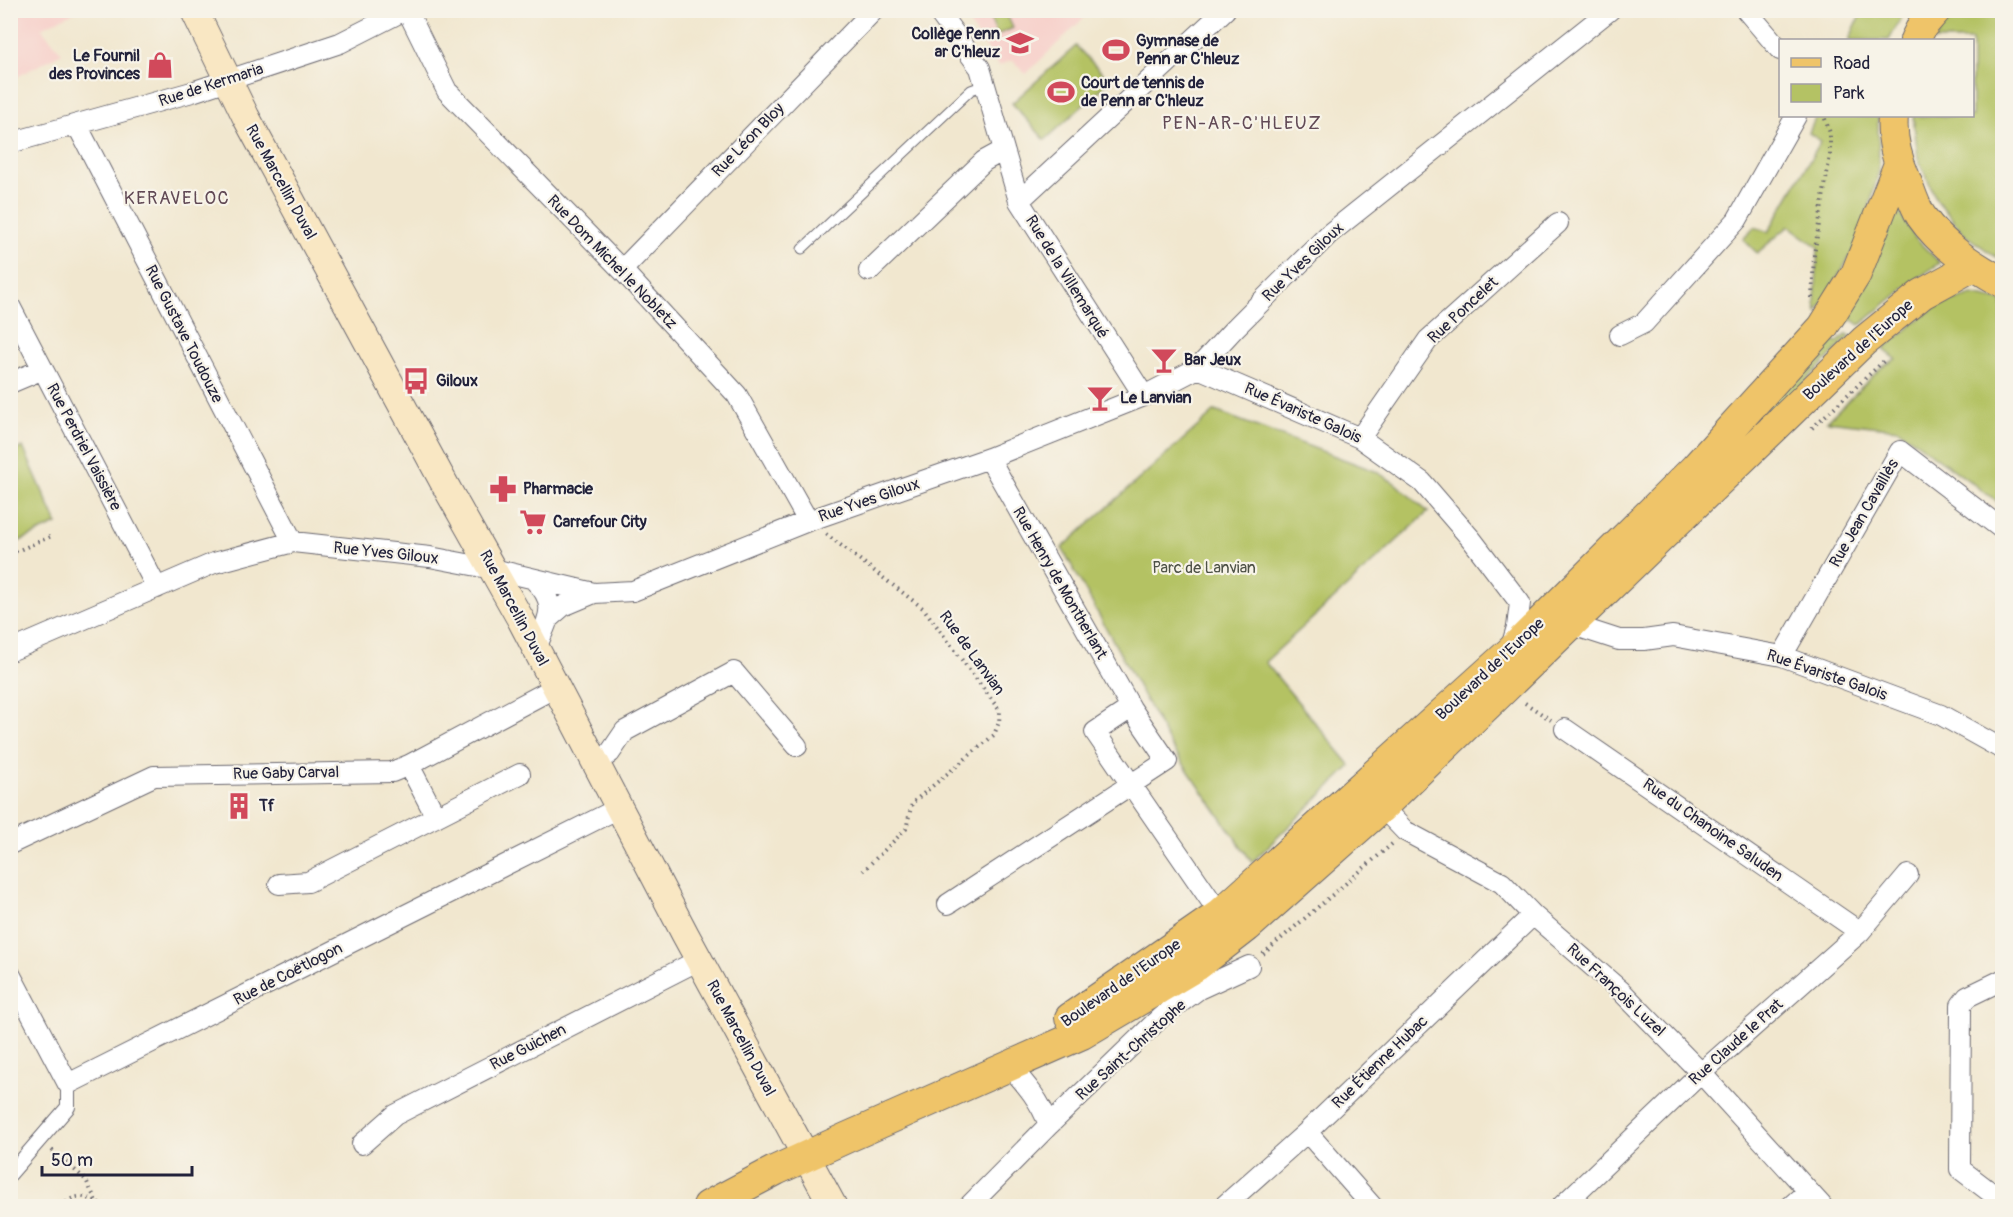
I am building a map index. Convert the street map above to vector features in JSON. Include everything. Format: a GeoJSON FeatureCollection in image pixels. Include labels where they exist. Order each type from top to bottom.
{"type":"FeatureCollection","features":[{"type":"Feature","properties":{"kind":"main road","name":"Rue Marcellin Duval"},"geometry":{"type":"LineString","coordinates":[[194,10],[246,117],[536,648],[699,960],[832,1206]]}},
{"type":"Feature","properties":{"kind":"main road"},"geometry":{"type":"LineString","coordinates":[[1916,39],[1922,26],[1936,10]]}},
{"type":"Feature","properties":{"kind":"main road"},"geometry":{"type":"LineString","coordinates":[[1893,117],[1892,126],[1899,164],[1920,214],[1941,240],[1973,266],[2002,282]]}},
{"type":"Feature","properties":{"kind":"main road","name":"Boulevard de l'Europe"},"geometry":{"type":"LineString","coordinates":[[978,1080],[1107,994],[1220,914],[1510,652],[1577,617],[1695,468],[1823,327],[1856,274],[1899,164]]}},
{"type":"Feature","properties":{"kind":"main road","name":"Boulevard de l'Europe"},"geometry":{"type":"LineString","coordinates":[[708,1206],[805,1157],[1082,1034],[1198,964],[1247,927],[1382,807],[1864,341],[1922,294],[1973,266]]}},
{"type":"Feature","properties":{"kind":"street","name":"Rue de Kermaria"},"geometry":{"type":"LineString","coordinates":[[10,143],[192,92],[340,43],[406,10]]}},
{"type":"Feature","properties":{"kind":"street","name":"Rue Dom Michel le Nobletz"},"geometry":{"type":"LineString","coordinates":[[406,10],[447,91],[622,270],[737,395],[808,521]]}},
{"type":"Feature","properties":{"kind":"street","name":"Rue Léon Bloy"},"geometry":{"type":"LineString","coordinates":[[622,270],[874,10]]}},
{"type":"Feature","properties":{"kind":"street","name":"Rue de la Villemarqué"},"geometry":{"type":"LineString","coordinates":[[937,10],[980,68],[1019,201],[1144,396]]}},
{"type":"Feature","properties":{"kind":"street"},"geometry":{"type":"LineString","coordinates":[[1019,201],[1225,10]]}},
{"type":"Feature","properties":{"kind":"street","name":"Rue Yves Giloux"},"geometry":{"type":"LineString","coordinates":[[10,651],[214,562],[293,543],[430,557],[594,593],[633,591],[808,521],[989,458],[1144,396],[1198,368],[1329,234],[1610,10]]}},
{"type":"Feature","properties":{"kind":"street"},"geometry":{"type":"LineString","coordinates":[[1746,10],[1779,49]]}},
{"type":"Feature","properties":{"kind":"street"},"geometry":{"type":"LineString","coordinates":[[1620,335],[1644,323],[1737,220],[1795,117]]}},
{"type":"Feature","properties":{"kind":"street","name":"Rue Gustave Toudouze"},"geometry":{"type":"LineString","coordinates":[[77,125],[293,543]]}},
{"type":"Feature","properties":{"kind":"street"},"geometry":{"type":"LineString","coordinates":[[869,271],[984,161],[1004,150]]}},
{"type":"Feature","properties":{"kind":"street","name":"Rue Poncelet"},"geometry":{"type":"LineString","coordinates":[[1360,438],[1428,340],[1558,223]]}},
{"type":"Feature","properties":{"kind":"street","name":"Rue Perdriel Vaissière"},"geometry":{"type":"LineString","coordinates":[[10,306],[157,588]]}},
{"type":"Feature","properties":{"kind":"street","name":"Rue Évariste Galois"},"geometry":{"type":"LineString","coordinates":[[1198,368],[1360,438],[1422,482],[1472,540],[1520,603],[1540,603],[1577,617],[1619,640],[1644,640],[1673,636],[1782,656],[1941,715],[2002,749]]}},
{"type":"Feature","properties":{"kind":"street"},"geometry":{"type":"LineString","coordinates":[[10,383],[43,369]]}},
{"type":"Feature","properties":{"kind":"street","name":"Rue Jean Cavaillès"},"geometry":{"type":"LineString","coordinates":[[1782,656],[1900,451],[2002,529]]}},
{"type":"Feature","properties":{"kind":"street","name":"Rue Henry de Montherlant"},"geometry":{"type":"LineString","coordinates":[[948,904],[1167,761],[1131,708],[989,458]]}},
{"type":"Feature","properties":{"kind":"street"},"geometry":{"type":"LineString","coordinates":[[533,579],[546,591],[549,608],[548,619],[536,648]]}},
{"type":"Feature","properties":{"kind":"street"},"geometry":{"type":"LineString","coordinates":[[548,619],[563,606],[594,593]]}},
{"type":"Feature","properties":{"kind":"street"},"geometry":{"type":"LineString","coordinates":[[1510,652],[1518,627],[1520,603]]}},
{"type":"Feature","properties":{"kind":"street"},"geometry":{"type":"LineString","coordinates":[[596,764],[610,753],[626,731],[734,672],[797,746]]}},
{"type":"Feature","properties":{"kind":"street","name":"Rue Gaby Carval"},"geometry":{"type":"LineString","coordinates":[[10,844],[154,776],[392,772],[556,687]]}},
{"type":"Feature","properties":{"kind":"street"},"geometry":{"type":"LineString","coordinates":[[1131,708],[1095,732],[1220,914]]}},
{"type":"Feature","properties":{"kind":"street","name":"Rue du Chanoine Saluden"},"geometry":{"type":"LineString","coordinates":[[1566,729],[1860,932]]}},
{"type":"Feature","properties":{"kind":"street"},"geometry":{"type":"LineString","coordinates":[[409,765],[436,817]]}},
{"type":"Feature","properties":{"kind":"street"},"geometry":{"type":"LineString","coordinates":[[279,884],[308,882],[520,774]]}},
{"type":"Feature","properties":{"kind":"street","name":"Rue François Luzel"},"geometry":{"type":"LineString","coordinates":[[1382,807],[1406,831],[1502,883],[1533,915],[1620,990],[1701,1073],[1822,1206]]}},
{"type":"Feature","properties":{"kind":"street","name":"Rue de Coëtlogon"},"geometry":{"type":"LineString","coordinates":[[68,1084],[619,808]]}},
{"type":"Feature","properties":{"kind":"street","name":"Rue Claude le Prat"},"geometry":{"type":"LineString","coordinates":[[1562,1206],[1701,1073],[1860,932],[1908,875]]}},
{"type":"Feature","properties":{"kind":"street","name":"Rue Étienne Hubac"},"geometry":{"type":"LineString","coordinates":[[1224,1206],[1306,1132],[1533,915]]}},
{"type":"Feature","properties":{"kind":"street","name":"Rue Guichen"},"geometry":{"type":"LineString","coordinates":[[363,1144],[395,1115],[699,960]]}},
{"type":"Feature","properties":{"kind":"street","name":"Rue Saint-Christophe"},"geometry":{"type":"LineString","coordinates":[[969,1206],[1161,1017],[1199,989],[1249,966]]}},
{"type":"Feature","properties":{"kind":"street"},"geometry":{"type":"LineString","coordinates":[[10,1174],[68,1107],[68,1084],[11,976]]}},
{"type":"Feature","properties":{"kind":"street"},"geometry":{"type":"LineString","coordinates":[[2002,980],[1967,997],[1961,1005],[1960,1158],[1960,1169],[2002,1201]]}},
{"type":"Feature","properties":{"kind":"street"},"geometry":{"type":"LineString","coordinates":[[1010,1067],[1042,1105],[1049,1125]]}},
{"type":"Feature","properties":{"kind":"street"},"geometry":{"type":"LineString","coordinates":[[1306,1132],[1372,1206]]}},
{"type":"Feature","properties":{"kind":"street"},"geometry":{"type":"LineString","coordinates":[[1791,1206],[1808,1191]]}},
{"type":"Feature","properties":{"kind":"lane"},"geometry":{"type":"LineString","coordinates":[[802,249],[971,90],[985,85]]}},
{"type":"Feature","properties":{"kind":"path"},"geometry":{"type":"LineString","coordinates":[[1812,299],[1814,255],[1830,155],[1830,133],[1824,117]]}},
{"type":"Feature","properties":{"kind":"path","name":"Rue de Lanvian"},"geometry":{"type":"LineString","coordinates":[[808,521],[924,609],[1000,711],[999,722],[993,735],[912,803],[906,829],[863,871]]}},
{"type":"Feature","properties":{"kind":"path"},"geometry":{"type":"LineString","coordinates":[[10,554],[54,535]]}},
{"type":"Feature","properties":{"kind":"path"},"geometry":{"type":"LineString","coordinates":[[1504,689],[1566,729]]}},
{"type":"Feature","properties":{"kind":"path"},"geometry":{"type":"LineString","coordinates":[[1249,966],[1406,831]]}},
{"type":"Feature","properties":{"kind":"path"},"geometry":{"type":"LineString","coordinates":[[40,1139],[86,1180],[97,1203]]}},
{"type":"Feature","properties":{"kind":"path"},"geometry":{"type":"LineString","coordinates":[[61,1206],[76,1197],[84,1196],[103,1206]]}},
{"type":"Feature","properties":{"kind":"shaded area"},"geometry":{"type":"Polygon","coordinates":[[[11,10],[77,11],[41,28],[62,53],[11,80],[11,10]]]}},
{"type":"Feature","properties":{"kind":"shaded area","name":"Collège Penn ar C'hleuz"},"geometry":{"type":"Polygon","coordinates":[[[960,11],[1091,11],[1026,74],[1012,60],[999,66],[960,11]]]}},
{"type":"Feature","properties":{"kind":"green space"},"geometry":{"type":"Polygon","coordinates":[[[1862,10],[1905,11],[1890,39],[1849,39],[1862,10]]]}},
{"type":"Feature","properties":{"kind":"green space"},"geometry":{"type":"Polygon","coordinates":[[[987,11],[1005,11],[1013,28],[997,35],[987,11]]]}},
{"type":"Feature","properties":{"kind":"green space"},"geometry":{"type":"Polygon","coordinates":[[[1959,11],[2002,11],[2002,261],[1965,235],[1936,199],[1918,158],[1913,117],[1974,117],[1974,39],[1936,39],[1941,29],[1959,11]]]}},
{"type":"Feature","properties":{"kind":"green space","name":"Court de tennis de de Penn ar C'hleuz"},"geometry":{"type":"Polygon","coordinates":[[[1076,46],[1110,81],[1045,140],[1012,103],[1076,46]]]}},
{"type":"Feature","properties":{"kind":"green space"},"geometry":{"type":"Polygon","coordinates":[[[1816,117],[1878,117],[1879,171],[1861,238],[1817,312],[1815,303],[1818,247],[1789,226],[1757,253],[1743,239],[1755,227],[1768,232],[1821,141],[1809,133],[1816,117]]]}},
{"type":"Feature","properties":{"kind":"green space"},"geometry":{"type":"Polygon","coordinates":[[[1895,205],[1915,238],[1940,263],[1911,283],[1860,325],[1853,320],[1840,324],[1895,205]]]}},
{"type":"Feature","properties":{"kind":"green space"},"geometry":{"type":"Polygon","coordinates":[[[1972,295],[2002,301],[2002,505],[1898,429],[1827,421],[1882,367],[1896,359],[1883,349],[1933,308],[1972,295]]]}},
{"type":"Feature","properties":{"kind":"green space"},"geometry":{"type":"Polygon","coordinates":[[[1845,335],[1850,336],[1728,460],[1722,454],[1829,339],[1837,343],[1845,335]]]}},
{"type":"Feature","properties":{"kind":"green space","name":"Parc de Lanvian"},"geometry":{"type":"Polygon","coordinates":[[[1215,411],[1375,471],[1395,483],[1428,512],[1265,662],[1351,766],[1252,862],[1171,746],[1062,548],[1215,411]]]}},
{"type":"Feature","properties":{"kind":"green space"},"geometry":{"type":"Polygon","coordinates":[[[23,447],[57,524],[11,545],[11,452],[23,447]]]}},
{"type":"Feature","properties":{"kind":"place","name":"Collège Penn ar C'hleuz"},"geometry":{"type":"Point","coordinates":[1020,43]}},
{"type":"Feature","properties":{"kind":"place","name":"Gymnase de Penn ar C'hleuz"},"geometry":{"type":"Point","coordinates":[1116,50]}},
{"type":"Feature","properties":{"kind":"place","name":"Le Fournil des Provinces"},"geometry":{"type":"Point","coordinates":[160,65]}},
{"type":"Feature","properties":{"kind":"place","name":"Court de tennis de de Penn ar C'hleuz"},"geometry":{"type":"Point","coordinates":[1061,92]}},
{"type":"Feature","properties":{"kind":"place","name":"Bar Jeux"},"geometry":{"type":"Point","coordinates":[1164,360]}},
{"type":"Feature","properties":{"kind":"place","name":"Giloux"},"geometry":{"type":"Point","coordinates":[416,381]}},
{"type":"Feature","properties":{"kind":"place","name":"Le Lanvian"},"geometry":{"type":"Point","coordinates":[1100,398]}},
{"type":"Feature","properties":{"kind":"place","name":"Pharmacie"},"geometry":{"type":"Point","coordinates":[503,489]}},
{"type":"Feature","properties":{"kind":"place","name":"Carrefour City"},"geometry":{"type":"Point","coordinates":[533,522]}},
{"type":"Feature","properties":{"kind":"place","name":"Tf"},"geometry":{"type":"Point","coordinates":[239,806]}},
{"type":"Feature","properties":{"kind":"district","name":"PEN-AR-C'HLEUZ"},"geometry":{"type":"Point","coordinates":[1242,123]}},
{"type":"Feature","properties":{"kind":"district","name":"KERAVELOC"},"geometry":{"type":"Point","coordinates":[177,198]}}]}
